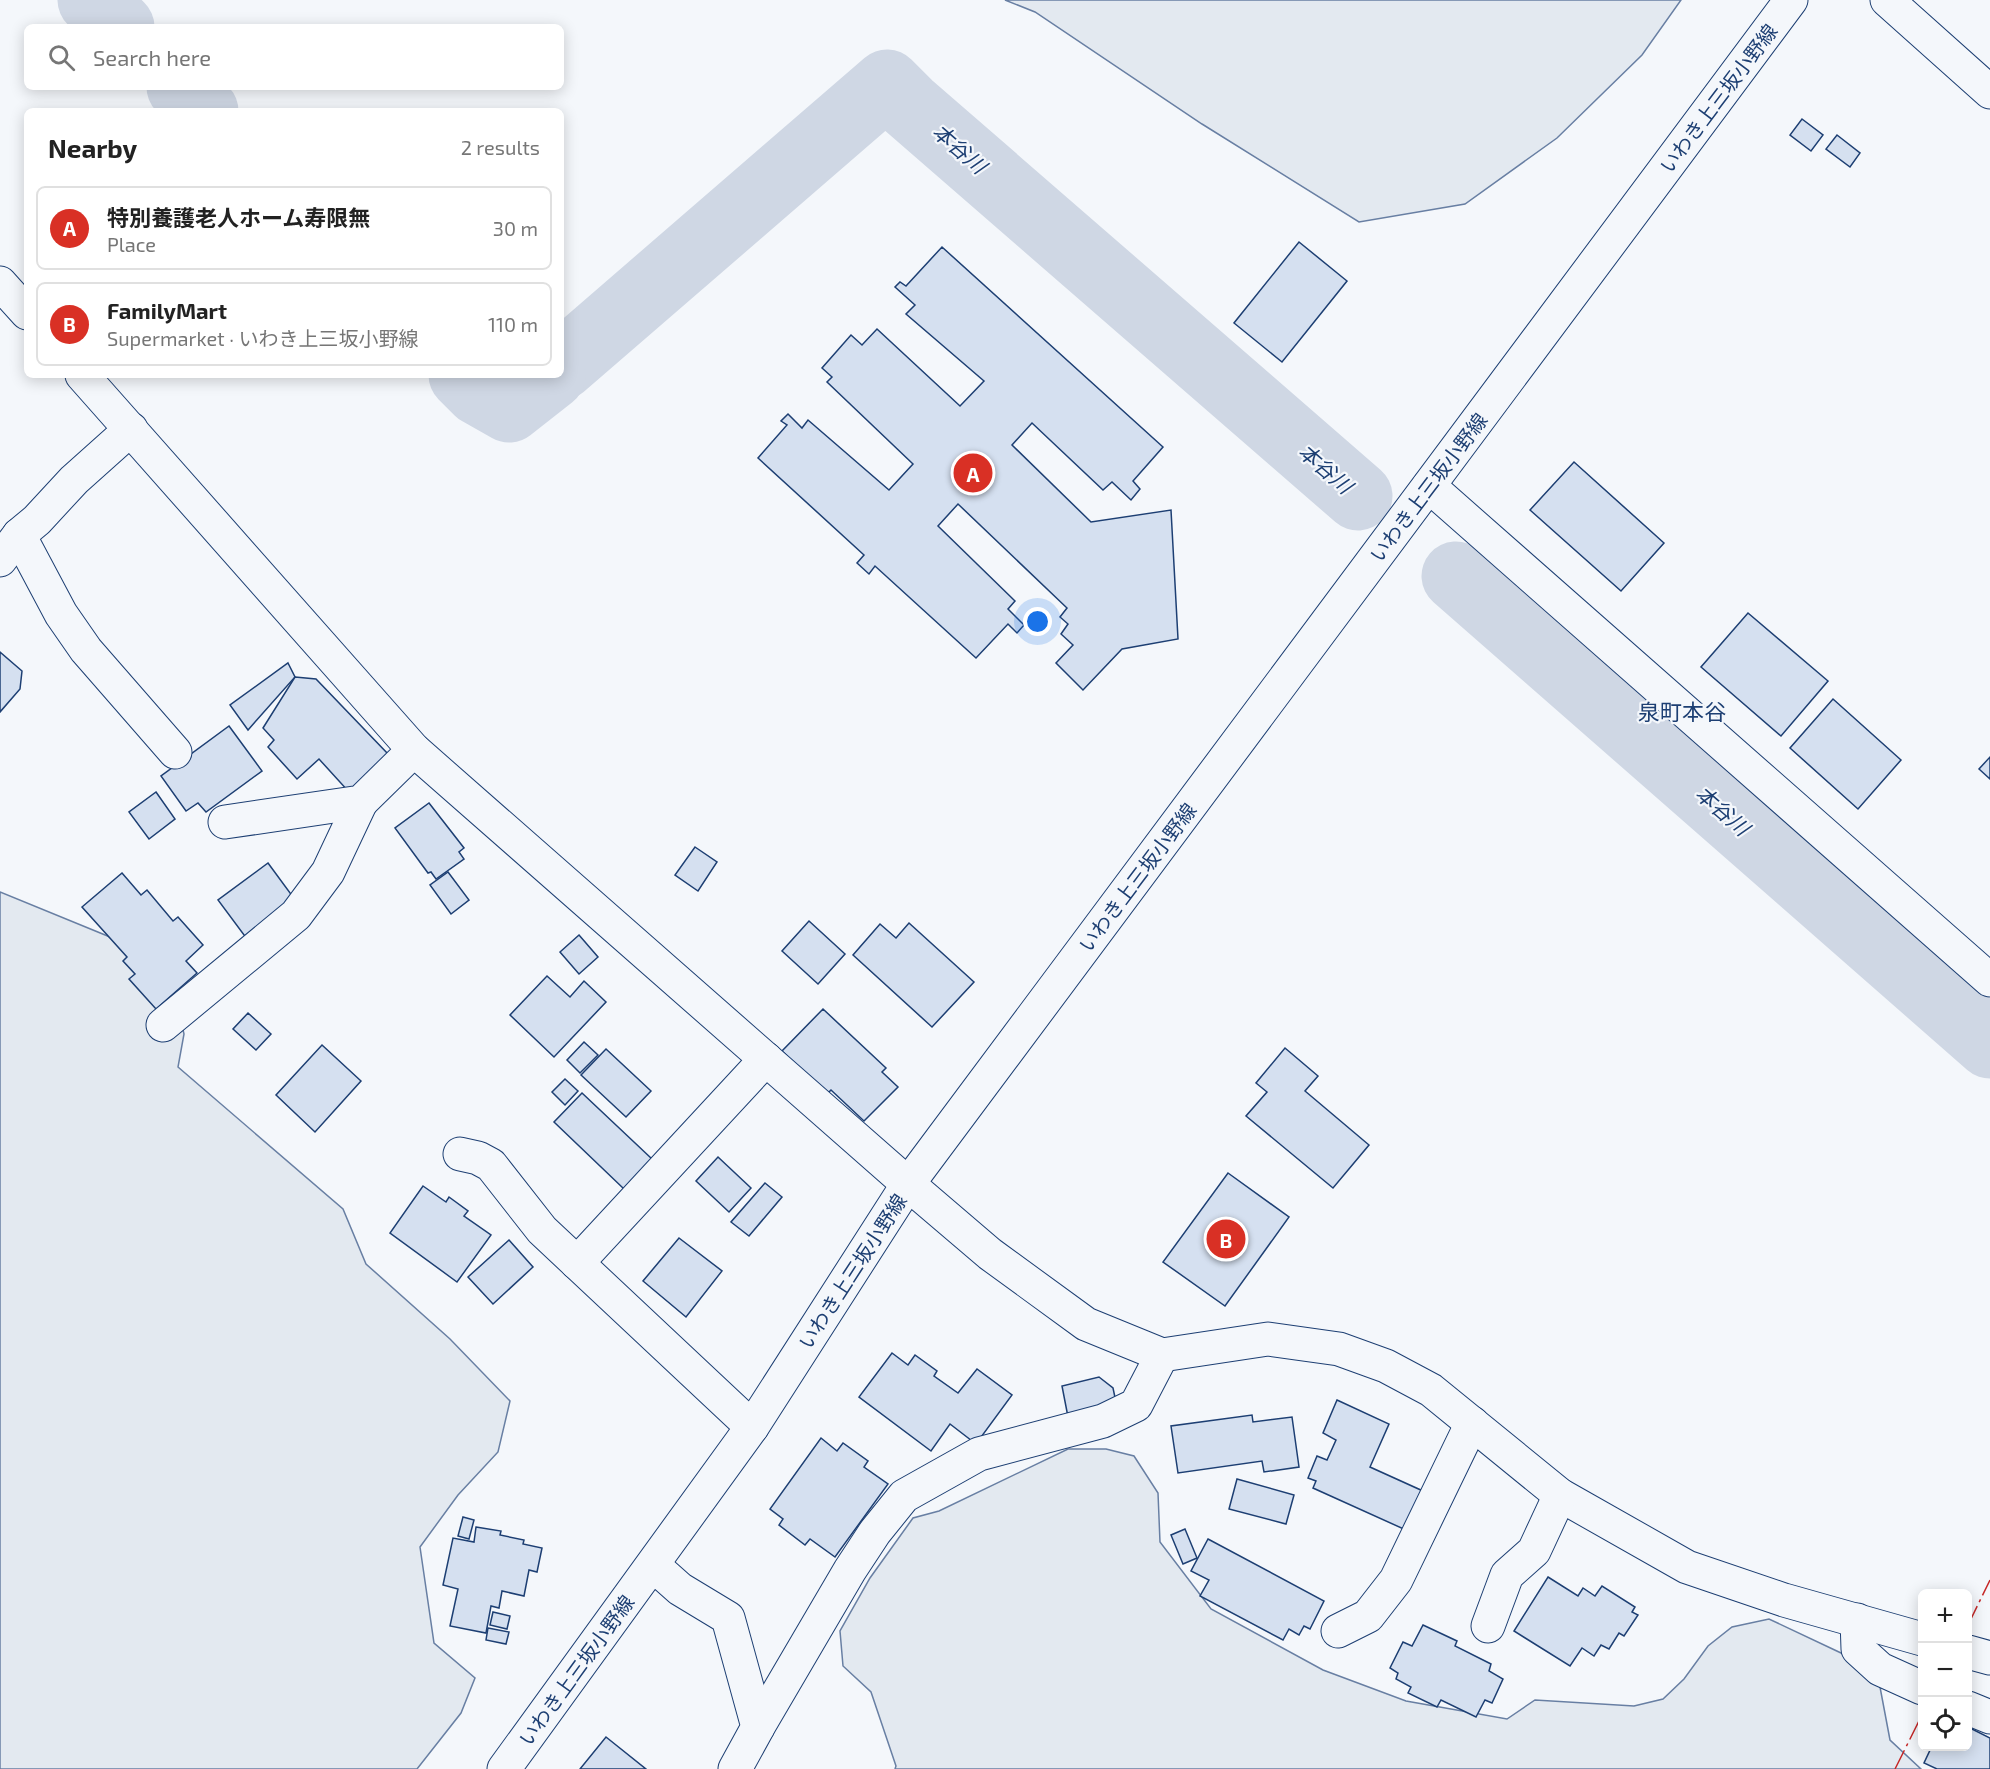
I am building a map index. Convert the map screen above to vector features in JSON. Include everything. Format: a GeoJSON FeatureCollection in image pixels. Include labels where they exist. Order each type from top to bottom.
{"type":"FeatureCollection","features":[{"type":"Feature","properties":{"kind":"street","name":"いわき上三坂小野線"},"geometry":{"type":"LineString","coordinates":[[504,1769],[752,1427],[908,1184],[1791,0]]}},
{"type":"Feature","properties":{"kind":"street"},"geometry":{"type":"LineString","coordinates":[[1887,0],[1990,92]]}},
{"type":"Feature","properties":{"kind":"street"},"geometry":{"type":"LineString","coordinates":[[0,283],[24,310]]}},
{"type":"Feature","properties":{"kind":"street"},"geometry":{"type":"LineString","coordinates":[[85,378],[414,750],[908,1184],[990,1254],[1086,1324],[1162,1354],[1268,1339],[1339,1349],[1386,1366],[1431,1390],[1560,1495],[1687,1567],[1784,1600],[1918,1638]]}},
{"type":"Feature","properties":{"kind":"street"},"geometry":{"type":"LineString","coordinates":[[131,429],[74,480],[9,547],[62,614],[86,650],[175,752]]}},
{"type":"Feature","properties":{"kind":"street"},"geometry":{"type":"LineString","coordinates":[[1429,486],[1990,980]]}},
{"type":"Feature","properties":{"kind":"street"},"geometry":{"type":"LineString","coordinates":[[163,1025],[296,915],[328,872],[361,802],[414,750]]}},
{"type":"Feature","properties":{"kind":"street"},"geometry":{"type":"LineString","coordinates":[[225,822],[361,802]]}},
{"type":"Feature","properties":{"kind":"street"},"geometry":{"type":"LineString","coordinates":[[578,1263],[766,1059]]}},
{"type":"Feature","properties":{"kind":"street"},"geometry":{"type":"LineString","coordinates":[[460,1154],[478,1158],[491,1165],[542,1230],[752,1427]]}},
{"type":"Feature","properties":{"kind":"street"},"geometry":{"type":"LineString","coordinates":[[735,1769],[850,1570],[875,1532],[904,1496],[979,1454],[1103,1421],[1136,1405],[1162,1354]]}},
{"type":"Feature","properties":{"kind":"street"},"geometry":{"type":"LineString","coordinates":[[1338,1631],[1368,1616],[1396,1580],[1472,1423]]}},
{"type":"Feature","properties":{"kind":"street"},"geometry":{"type":"LineString","coordinates":[[1488,1626],[1507,1575],[1534,1551],[1560,1495]]}},
{"type":"Feature","properties":{"kind":"street"},"geometry":{"type":"LineString","coordinates":[[653,1565],[680,1589],[728,1618],[758,1727]]}},
{"type":"Feature","properties":{"kind":"street"},"geometry":{"type":"LineString","coordinates":[[1857,1620],[1858,1649],[1880,1669],[1918,1686]]}},
{"type":"Feature","properties":{"kind":"street"},"geometry":{"type":"LineString","coordinates":[[1972,1653],[1990,1658]]}},
{"type":"Feature","properties":{"kind":"street"},"geometry":{"type":"LineString","coordinates":[[1972,1710],[1990,1717]]}},
{"type":"Feature","properties":{"kind":"shaded area"},"geometry":{"type":"Polygon","coordinates":[[[1005,0],[1681,0],[1642,55],[1557,138],[1465,204],[1359,222],[1202,124],[1035,12],[1005,0]]]}},
{"type":"Feature","properties":{"kind":"shaded area"},"geometry":{"type":"Polygon","coordinates":[[[0,892],[110,937],[149,963],[177,1002],[184,1034],[178,1067],[343,1209],[366,1264],[450,1339],[510,1401],[498,1452],[458,1495],[420,1547],[434,1643],[475,1678],[461,1713],[417,1769],[0,1769],[0,892]]]}},
{"type":"Feature","properties":{"kind":"shaded area"},"geometry":{"type":"Polygon","coordinates":[[[1068,1449],[1106,1449],[1134,1456],[1158,1493],[1160,1542],[1211,1609],[1323,1670],[1406,1701],[1507,1719],[1535,1700],[1634,1706],[1663,1699],[1684,1679],[1708,1646],[1732,1627],[1769,1619],[1841,1653],[1880,1687],[1890,1740],[1921,1769],[895,1769],[896,1766],[871,1692],[843,1666],[840,1631],[870,1578],[913,1518],[939,1511],[1068,1449]]]}},
{"type":"Feature","properties":{"kind":"building"},"geometry":{"type":"Polygon","coordinates":[[[1802,119],[1823,135],[1811,151],[1790,135],[1802,119]]]}},
{"type":"Feature","properties":{"kind":"building"},"geometry":{"type":"Polygon","coordinates":[[[1837,135],[1860,153],[1850,167],[1826,149],[1837,135]]]}},
{"type":"Feature","properties":{"kind":"building"},"geometry":{"type":"Polygon","coordinates":[[[1299,242],[1347,281],[1282,362],[1234,323],[1299,242]]]}},
{"type":"Feature","properties":{"kind":"building"},"geometry":{"type":"Polygon","coordinates":[[[942,247],[1163,447],[1133,481],[1140,489],[1131,500],[1112,482],[1103,490],[1032,423],[1012,445],[1091,522],[1171,510],[1178,639],[1122,649],[1083,690],[1056,663],[1073,645],[1061,634],[1068,624],[1060,617],[1067,608],[958,504],[938,526],[1015,601],[1008,609],[1024,625],[1017,633],[1008,624],[976,658],[875,566],[869,574],[857,563],[864,555],[758,458],[787,425],[781,421],[788,414],[802,428],[808,420],[889,490],[913,464],[827,382],[832,377],[822,368],[851,335],[862,345],[877,329],[960,406],[984,381],[906,314],[915,305],[895,287],[900,282],[906,286],[942,247]]]}},
{"type":"Feature","properties":{"kind":"building"},"geometry":{"type":"Polygon","coordinates":[[[1574,462],[1664,543],[1621,591],[1530,510],[1574,462]]]}},
{"type":"Feature","properties":{"kind":"building"},"geometry":{"type":"Polygon","coordinates":[[[1748,613],[1828,681],[1781,736],[1701,667],[1748,613]]]}},
{"type":"Feature","properties":{"kind":"building"},"geometry":{"type":"Polygon","coordinates":[[[0,652],[22,671],[20,689],[0,712],[0,652]]]}},
{"type":"Feature","properties":{"kind":"building"},"geometry":{"type":"Polygon","coordinates":[[[288,663],[295,677],[248,730],[230,705],[288,663]]]}},
{"type":"Feature","properties":{"kind":"building"},"geometry":{"type":"Polygon","coordinates":[[[295,677],[316,679],[388,754],[349,792],[319,759],[297,779],[268,747],[274,740],[263,728],[295,677]]]}},
{"type":"Feature","properties":{"kind":"building"},"geometry":{"type":"Polygon","coordinates":[[[1833,699],[1901,760],[1858,809],[1790,748],[1833,699]]]}},
{"type":"Feature","properties":{"kind":"building"},"geometry":{"type":"Polygon","coordinates":[[[229,726],[262,771],[206,812],[198,803],[186,811],[161,776],[229,726]]]}},
{"type":"Feature","properties":{"kind":"building"},"geometry":{"type":"Polygon","coordinates":[[[1990,757],[1990,779],[1979,769],[1990,757]]]}},
{"type":"Feature","properties":{"kind":"building"},"geometry":{"type":"Polygon","coordinates":[[[156,792],[175,819],[149,839],[129,812],[156,792]]]}},
{"type":"Feature","properties":{"kind":"building"},"geometry":{"type":"Polygon","coordinates":[[[429,803],[464,848],[459,852],[464,859],[436,879],[431,872],[428,873],[395,828],[429,803]]]}},
{"type":"Feature","properties":{"kind":"building"},"geometry":{"type":"Polygon","coordinates":[[[695,847],[717,862],[698,891],[675,875],[695,847]]]}},
{"type":"Feature","properties":{"kind":"building"},"geometry":{"type":"Polygon","coordinates":[[[268,863],[296,901],[247,939],[218,900],[268,863]]]}},
{"type":"Feature","properties":{"kind":"building"},"geometry":{"type":"Polygon","coordinates":[[[448,872],[469,900],[451,914],[430,885],[448,872]]]}},
{"type":"Feature","properties":{"kind":"building"},"geometry":{"type":"Polygon","coordinates":[[[122,873],[141,895],[147,890],[173,921],[178,917],[203,945],[186,961],[197,973],[156,1009],[129,979],[135,974],[123,961],[127,957],[82,907],[122,873]]]}},
{"type":"Feature","properties":{"kind":"building"},"geometry":{"type":"Polygon","coordinates":[[[809,921],[845,954],[818,984],[782,951],[809,921]]]}},
{"type":"Feature","properties":{"kind":"building"},"geometry":{"type":"Polygon","coordinates":[[[909,923],[974,982],[932,1027],[853,955],[880,924],[896,938],[909,923]]]}},
{"type":"Feature","properties":{"kind":"building"},"geometry":{"type":"Polygon","coordinates":[[[579,935],[598,957],[579,974],[560,952],[579,935]]]}},
{"type":"Feature","properties":{"kind":"building"},"geometry":{"type":"Polygon","coordinates":[[[547,976],[570,997],[584,981],[606,1002],[554,1057],[510,1015],[547,976]]]}},
{"type":"Feature","properties":{"kind":"building"},"geometry":{"type":"Polygon","coordinates":[[[823,1009],[886,1068],[882,1072],[898,1087],[864,1121],[831,1090],[827,1094],[782,1051],[823,1009]]]}},
{"type":"Feature","properties":{"kind":"building"},"geometry":{"type":"Polygon","coordinates":[[[248,1013],[271,1034],[256,1050],[233,1029],[248,1013]]]}},
{"type":"Feature","properties":{"kind":"building"},"geometry":{"type":"Polygon","coordinates":[[[584,1042],[598,1055],[580,1073],[567,1060],[584,1042]]]}},
{"type":"Feature","properties":{"kind":"building"},"geometry":{"type":"Polygon","coordinates":[[[322,1045],[361,1081],[315,1132],[276,1095],[322,1045]]]}},
{"type":"Feature","properties":{"kind":"building"},"geometry":{"type":"Polygon","coordinates":[[[1285,1048],[1318,1076],[1305,1091],[1369,1145],[1333,1188],[1246,1116],[1267,1092],[1256,1083],[1285,1048]]]}},
{"type":"Feature","properties":{"kind":"building"},"geometry":{"type":"Polygon","coordinates":[[[606,1049],[651,1091],[626,1117],[581,1075],[606,1049]]]}},
{"type":"Feature","properties":{"kind":"building"},"geometry":{"type":"Polygon","coordinates":[[[565,1079],[578,1091],[565,1105],[552,1092],[565,1079]]]}},
{"type":"Feature","properties":{"kind":"building"},"geometry":{"type":"Polygon","coordinates":[[[582,1093],[652,1159],[624,1189],[554,1122],[582,1093]]]}},
{"type":"Feature","properties":{"kind":"building"},"geometry":{"type":"Polygon","coordinates":[[[718,1157],[751,1188],[729,1212],[696,1181],[718,1157]]]}},
{"type":"Feature","properties":{"kind":"building"},"geometry":{"type":"Polygon","coordinates":[[[1228,1173],[1289,1217],[1225,1306],[1163,1262],[1228,1173]]]}},
{"type":"Feature","properties":{"kind":"building"},"geometry":{"type":"Polygon","coordinates":[[[765,1183],[782,1197],[749,1236],[731,1222],[765,1183]]]}},
{"type":"Feature","properties":{"kind":"building"},"geometry":{"type":"Polygon","coordinates":[[[423,1186],[446,1202],[449,1197],[468,1211],[464,1216],[491,1235],[457,1282],[390,1233],[423,1186]]]}},
{"type":"Feature","properties":{"kind":"building"},"geometry":{"type":"Polygon","coordinates":[[[679,1238],[722,1271],[686,1317],[643,1281],[679,1238]]]}},
{"type":"Feature","properties":{"kind":"building"},"geometry":{"type":"Polygon","coordinates":[[[509,1240],[533,1267],[493,1304],[468,1277],[509,1240]]]}},
{"type":"Feature","properties":{"kind":"building"},"geometry":{"type":"Polygon","coordinates":[[[892,1353],[908,1365],[915,1355],[937,1371],[934,1376],[958,1393],[977,1369],[1012,1395],[976,1444],[950,1424],[931,1451],[859,1397],[892,1353]]]}},
{"type":"Feature","properties":{"kind":"building"},"geometry":{"type":"Polygon","coordinates":[[[1099,1377],[1113,1388],[1117,1407],[1068,1417],[1062,1386],[1099,1377]]]}},
{"type":"Feature","properties":{"kind":"building"},"geometry":{"type":"Polygon","coordinates":[[[1337,1400],[1389,1424],[1370,1467],[1434,1496],[1417,1535],[1313,1488],[1316,1481],[1308,1478],[1317,1456],[1327,1460],[1336,1440],[1323,1433],[1337,1400]]]}},
{"type":"Feature","properties":{"kind":"building"},"geometry":{"type":"Polygon","coordinates":[[[1252,1415],[1253,1422],[1292,1417],[1299,1467],[1264,1472],[1262,1461],[1178,1473],[1171,1426],[1252,1415]]]}},
{"type":"Feature","properties":{"kind":"building"},"geometry":{"type":"Polygon","coordinates":[[[821,1438],[837,1451],[843,1443],[868,1461],[864,1467],[888,1484],[835,1557],[810,1539],[805,1545],[779,1525],[783,1519],[770,1509],[821,1438]]]}},
{"type":"Feature","properties":{"kind":"building"},"geometry":{"type":"Polygon","coordinates":[[[1237,1479],[1294,1495],[1286,1524],[1229,1509],[1237,1479]]]}},
{"type":"Feature","properties":{"kind":"building"},"geometry":{"type":"Polygon","coordinates":[[[463,1517],[474,1520],[469,1539],[458,1536],[463,1517]]]}},
{"type":"Feature","properties":{"kind":"building"},"geometry":{"type":"Polygon","coordinates":[[[476,1527],[501,1531],[500,1535],[524,1540],[523,1544],[542,1548],[537,1572],[529,1570],[524,1596],[502,1591],[499,1608],[491,1606],[486,1633],[450,1626],[458,1589],[443,1585],[453,1538],[474,1542],[476,1527]]]}},
{"type":"Feature","properties":{"kind":"building"},"geometry":{"type":"Polygon","coordinates":[[[1185,1529],[1197,1558],[1183,1564],[1171,1535],[1185,1529]]]}},
{"type":"Feature","properties":{"kind":"building"},"geometry":{"type":"Polygon","coordinates":[[[1208,1539],[1324,1601],[1310,1629],[1304,1626],[1299,1635],[1289,1629],[1283,1640],[1200,1596],[1209,1580],[1191,1571],[1208,1539]]]}},
{"type":"Feature","properties":{"kind":"building"},"geometry":{"type":"Polygon","coordinates":[[[1548,1577],[1578,1596],[1583,1588],[1595,1596],[1602,1586],[1635,1607],[1632,1612],[1638,1615],[1624,1636],[1619,1633],[1609,1649],[1601,1645],[1594,1656],[1582,1648],[1570,1666],[1514,1631],[1548,1577]]]}},
{"type":"Feature","properties":{"kind":"building"},"geometry":{"type":"Polygon","coordinates":[[[493,1612],[510,1616],[507,1629],[490,1625],[493,1612]]]}},
{"type":"Feature","properties":{"kind":"building"},"geometry":{"type":"Polygon","coordinates":[[[1423,1625],[1457,1641],[1455,1646],[1491,1664],[1489,1671],[1503,1679],[1492,1703],[1485,1700],[1476,1717],[1441,1700],[1437,1707],[1408,1693],[1411,1687],[1396,1679],[1398,1673],[1390,1668],[1403,1642],[1412,1646],[1423,1625]]]}},
{"type":"Feature","properties":{"kind":"building"},"geometry":{"type":"Polygon","coordinates":[[[488,1628],[509,1632],[506,1644],[486,1640],[488,1628]]]}},
{"type":"Feature","properties":{"kind":"building"},"geometry":{"type":"Polygon","coordinates":[[[1972,1729],[1990,1738],[1990,1769],[1937,1769],[1924,1763],[1930,1751],[1972,1751],[1972,1729]]]}},
{"type":"Feature","properties":{"kind":"building"},"geometry":{"type":"Polygon","coordinates":[[[606,1737],[646,1769],[580,1769],[606,1737]]]}},
{"type":"Feature","properties":{"kind":"waterway","name":"本谷川"},"geometry":{"type":"LineString","coordinates":[[92,0],[117,24]]}},
{"type":"Feature","properties":{"kind":"waterway","name":"本谷川"},"geometry":{"type":"LineString","coordinates":[[564,363],[887,84],[908,105],[1358,496]]}},
{"type":"Feature","properties":{"kind":"waterway","name":"本谷川"},"geometry":{"type":"LineString","coordinates":[[184,90],[201,108]]}},
{"type":"Feature","properties":{"kind":"waterway","name":"本谷川"},"geometry":{"type":"LineString","coordinates":[[466,378],[479,391],[509,408],[547,378]]}},
{"type":"Feature","properties":{"kind":"waterway","name":"本谷川"},"geometry":{"type":"LineString","coordinates":[[1456,576],[1990,1044]]}},
{"type":"Feature","properties":{"kind":"power"},"geometry":{"type":"LineString","coordinates":[[1972,1617],[1990,1580]]}},
{"type":"Feature","properties":{"kind":"power"},"geometry":{"type":"LineString","coordinates":[[1895,1769],[1918,1723]]}},
{"type":"Feature","properties":{"kind":"place","name":"特別養護老人ホーム寿限無"},"geometry":{"type":"Point","coordinates":[973,473]}},
{"type":"Feature","properties":{"kind":"place","name":"FamilyMart"},"geometry":{"type":"Point","coordinates":[1226,1239]}},
{"type":"Feature","properties":{"kind":"district","name":"泉町本谷"},"geometry":{"type":"Point","coordinates":[1682,711]}}]}
